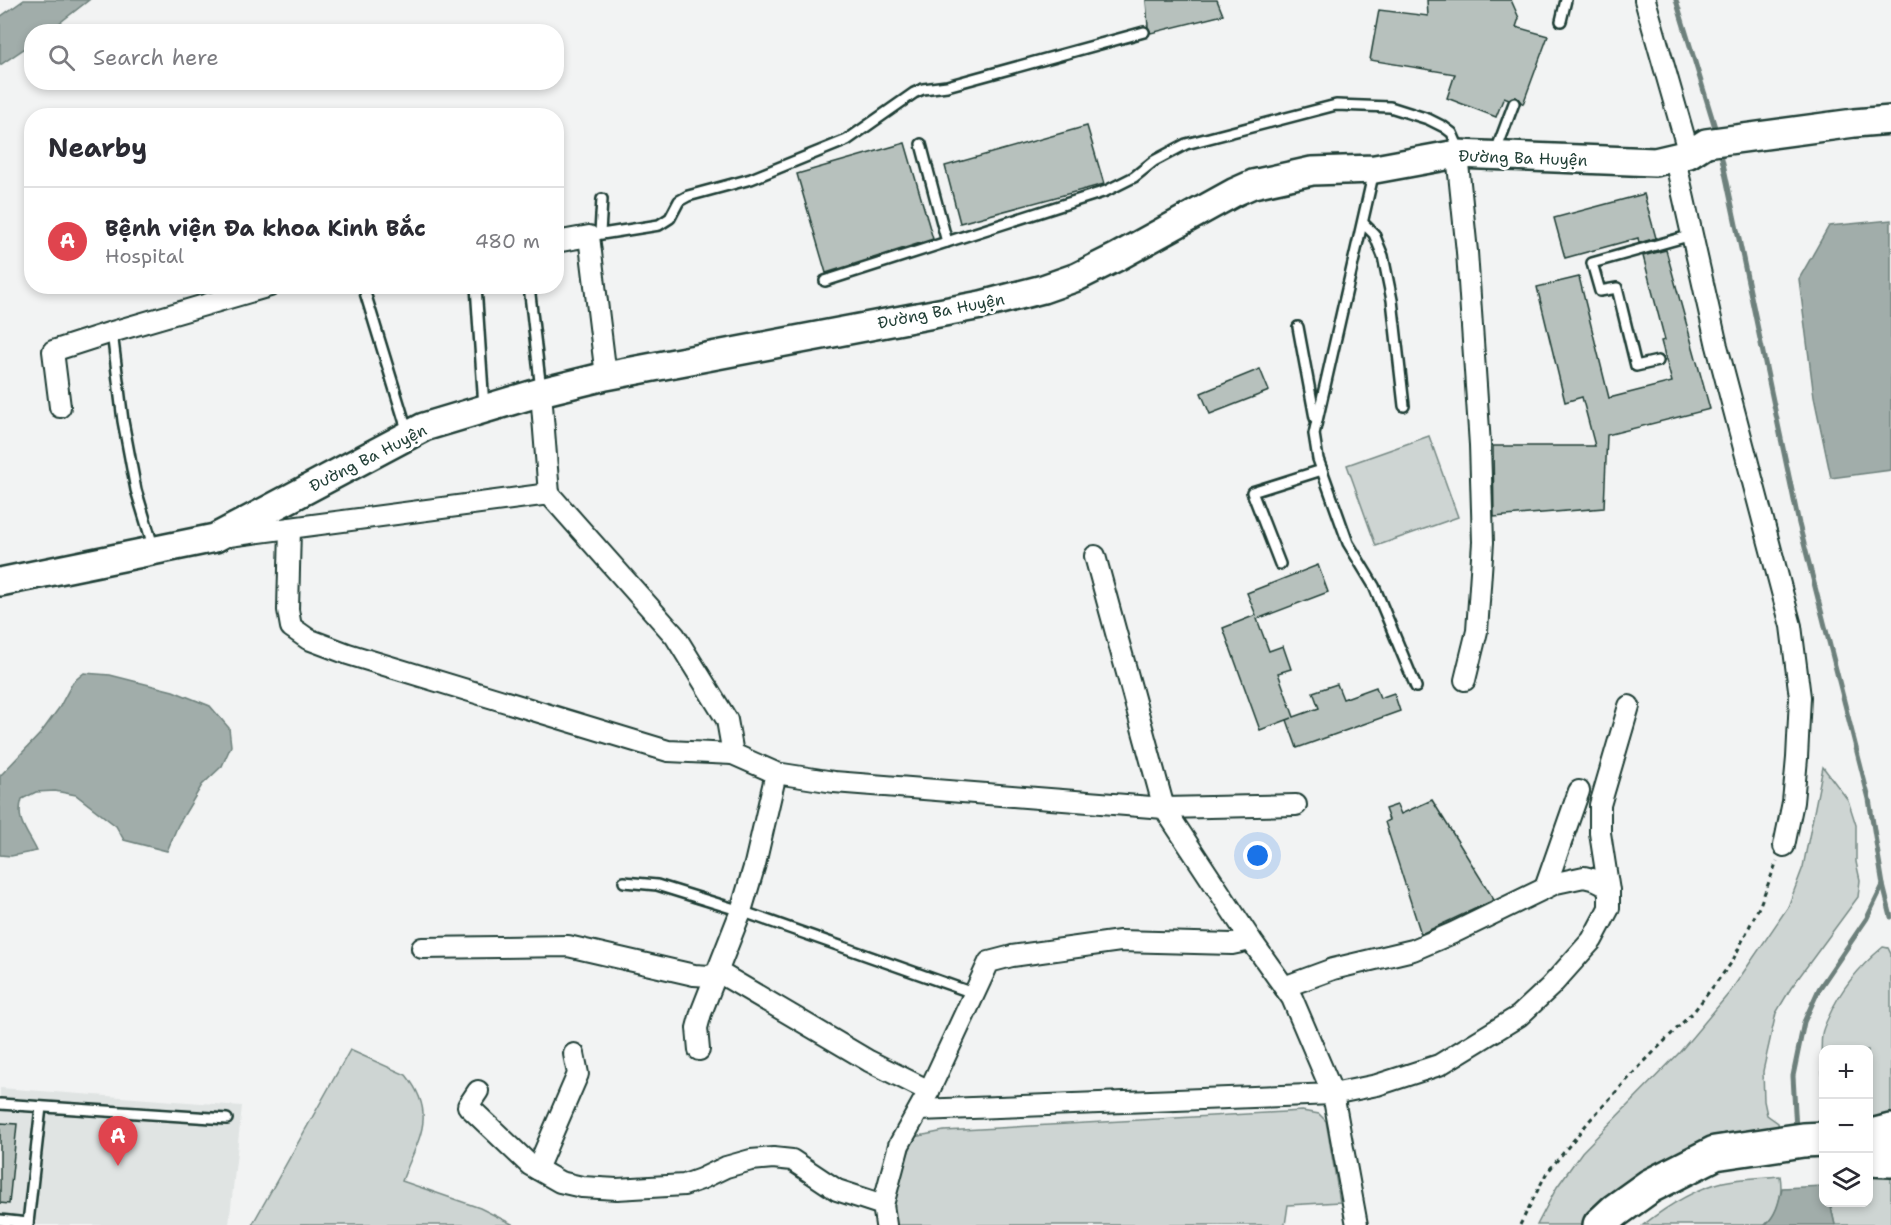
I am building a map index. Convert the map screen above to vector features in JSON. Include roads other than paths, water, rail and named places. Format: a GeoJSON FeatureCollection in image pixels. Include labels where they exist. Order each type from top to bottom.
{"type":"FeatureCollection","features":[{"type":"Feature","properties":{"kind":"highway"},"geometry":{"type":"LineString","coordinates":[[1873,1136],[1891,1131]]}},
{"type":"Feature","properties":{"kind":"highway"},"geometry":{"type":"LineString","coordinates":[[1600,1225],[1615,1211],[1650,1186],[1715,1154],[1819,1139]]}},
{"type":"Feature","properties":{"kind":"highway"},"geometry":{"type":"LineString","coordinates":[[1873,1159],[1891,1160]]}},
{"type":"Feature","properties":{"kind":"highway"},"geometry":{"type":"LineString","coordinates":[[1626,1225],[1653,1204],[1712,1176],[1738,1169],[1819,1162]]}},
{"type":"Feature","properties":{"kind":"street"},"geometry":{"type":"LineString","coordinates":[[1645,0],[1688,152],[1692,235],[1717,346],[1791,626],[1800,697],[1793,802],[1784,846]]}},
{"type":"Feature","properties":{"kind":"street","name":"Đường Ba Huyện"},"geometry":{"type":"LineString","coordinates":[[0,582],[215,538],[424,427],[541,392],[606,376],[981,305],[1043,289],[1098,267],[1235,192],[1254,184],[1312,171],[1375,169],[1457,154],[1655,162],[1744,138],[1891,120]]}},
{"type":"Feature","properties":{"kind":"street"},"geometry":{"type":"LineString","coordinates":[[1457,154],[1467,252],[1480,445],[1483,542],[1477,631],[1465,681]]}},
{"type":"Feature","properties":{"kind":"street"},"geometry":{"type":"LineString","coordinates":[[564,240],[595,234],[606,376]]}},
{"type":"Feature","properties":{"kind":"street"},"geometry":{"type":"LineString","coordinates":[[60,407],[53,351],[243,294]]}},
{"type":"Feature","properties":{"kind":"street"},"geometry":{"type":"LineString","coordinates":[[541,392],[549,494],[675,636],[727,720],[733,754]]}},
{"type":"Feature","properties":{"kind":"street"},"geometry":{"type":"LineString","coordinates":[[215,538],[549,494]]}},
{"type":"Feature","properties":{"kind":"street"},"geometry":{"type":"LineString","coordinates":[[290,528],[288,610],[291,627],[308,639],[348,654],[668,752],[733,754],[776,772],[834,782],[1164,808],[1296,805]]}},
{"type":"Feature","properties":{"kind":"street"},"geometry":{"type":"LineString","coordinates":[[1095,556],[1164,808],[1292,998],[1333,1094],[1357,1225]]}},
{"type":"Feature","properties":{"kind":"street"},"geometry":{"type":"LineString","coordinates":[[919,1110],[1333,1094],[1377,1085],[1439,1065],[1519,1016],[1550,987],[1592,940],[1609,908],[1609,891],[1601,844],[1600,805],[1629,706]]}},
{"type":"Feature","properties":{"kind":"street"},"geometry":{"type":"LineString","coordinates":[[699,1050],[697,1028],[705,1001],[741,911],[755,864],[776,772]]}},
{"type":"Feature","properties":{"kind":"street"},"geometry":{"type":"LineString","coordinates":[[1545,888],[1579,791]]}},
{"type":"Feature","properties":{"kind":"street"},"geometry":{"type":"LineString","coordinates":[[1284,987],[1334,969],[1413,950],[1556,883],[1584,877],[1604,884],[1609,891]]}},
{"type":"Feature","properties":{"kind":"street"},"geometry":{"type":"LineString","coordinates":[[886,1225],[883,1205],[899,1145],[919,1110],[989,962],[1012,956],[1120,941],[1232,944],[1251,940]]}},
{"type":"Feature","properties":{"kind":"street"},"geometry":{"type":"LineString","coordinates":[[423,948],[568,946],[694,975],[710,976],[718,972]]}},
{"type":"Feature","properties":{"kind":"street"},"geometry":{"type":"LineString","coordinates":[[718,972],[869,1061],[928,1091]]}},
{"type":"Feature","properties":{"kind":"street"},"geometry":{"type":"LineString","coordinates":[[537,1169],[578,1074],[574,1054]]}},
{"type":"Feature","properties":{"kind":"street"},"geometry":{"type":"LineString","coordinates":[[478,1091],[468,1106],[530,1165],[560,1182],[582,1187],[640,1188],[684,1185],[726,1167],[751,1160],[772,1158],[792,1160],[837,1190],[883,1205]]}},
{"type":"Feature","properties":{"kind":"lane"},"geometry":{"type":"LineString","coordinates":[[1561,21],[1566,0]]}},
{"type":"Feature","properties":{"kind":"lane"},"geometry":{"type":"LineString","coordinates":[[603,199],[595,234],[659,225],[670,218],[679,201],[688,196],[760,176],[847,140],[923,89],[956,84],[1144,32]]}},
{"type":"Feature","properties":{"kind":"lane"},"geometry":{"type":"LineString","coordinates":[[1494,156],[1514,103]]}},
{"type":"Feature","properties":{"kind":"lane"},"geometry":{"type":"LineString","coordinates":[[825,281],[1106,192],[1134,177],[1154,161],[1186,144],[1336,105],[1390,107],[1428,119],[1452,133],[1456,142],[1457,154]]}},
{"type":"Feature","properties":{"kind":"lane"},"geometry":{"type":"LineString","coordinates":[[921,144],[947,242]]}},
{"type":"Feature","properties":{"kind":"lane"},"geometry":{"type":"LineString","coordinates":[[1375,169],[1314,434],[1318,459],[1348,543],[1374,586],[1416,687]]}},
{"type":"Feature","properties":{"kind":"lane"},"geometry":{"type":"LineString","coordinates":[[1363,223],[1374,234],[1383,256],[1392,300],[1404,406]]}},
{"type":"Feature","properties":{"kind":"lane"},"geometry":{"type":"LineString","coordinates":[[1658,361],[1636,366],[1617,288],[1600,291],[1592,263],[1692,235]]}},
{"type":"Feature","properties":{"kind":"lane"},"geometry":{"type":"LineString","coordinates":[[365,294],[409,436]]}},
{"type":"Feature","properties":{"kind":"lane"},"geometry":{"type":"LineString","coordinates":[[477,294],[484,409]]}},
{"type":"Feature","properties":{"kind":"lane"},"geometry":{"type":"LineString","coordinates":[[530,294],[541,392]]}},
{"type":"Feature","properties":{"kind":"lane"},"geometry":{"type":"LineString","coordinates":[[1298,327],[1316,423]]}},
{"type":"Feature","properties":{"kind":"lane"},"geometry":{"type":"LineString","coordinates":[[112,332],[123,421],[136,490],[155,552]]}},
{"type":"Feature","properties":{"kind":"lane"},"geometry":{"type":"LineString","coordinates":[[1280,564],[1252,492],[1322,470]]}},
{"type":"Feature","properties":{"kind":"lane"},"geometry":{"type":"LineString","coordinates":[[624,882],[657,885],[741,911],[973,993]]}},
{"type":"Feature","properties":{"kind":"lane"},"geometry":{"type":"LineString","coordinates":[[0,1104],[227,1119]]}},
{"type":"Feature","properties":{"kind":"lane"},"geometry":{"type":"LineString","coordinates":[[0,1220],[28,1224],[41,1107]]}},
{"type":"Feature","properties":{"kind":"waterway"},"geometry":{"type":"LineString","coordinates":[[1676,0],[1717,134]]}},
{"type":"Feature","properties":{"kind":"waterway"},"geometry":{"type":"LineString","coordinates":[[1720,149],[1799,524],[1869,799],[1883,885],[1891,917]]}},
{"type":"Feature","properties":{"kind":"waterway"},"geometry":{"type":"LineString","coordinates":[[1796,1130],[1793,1076],[1804,1022],[1819,989],[1867,918],[1883,885]]}},
{"type":"Feature","properties":{"kind":"place","name":"Bệnh viện Đa khoa Kinh Bắc"},"geometry":{"type":"Point","coordinates":[118,1166]}}]}
